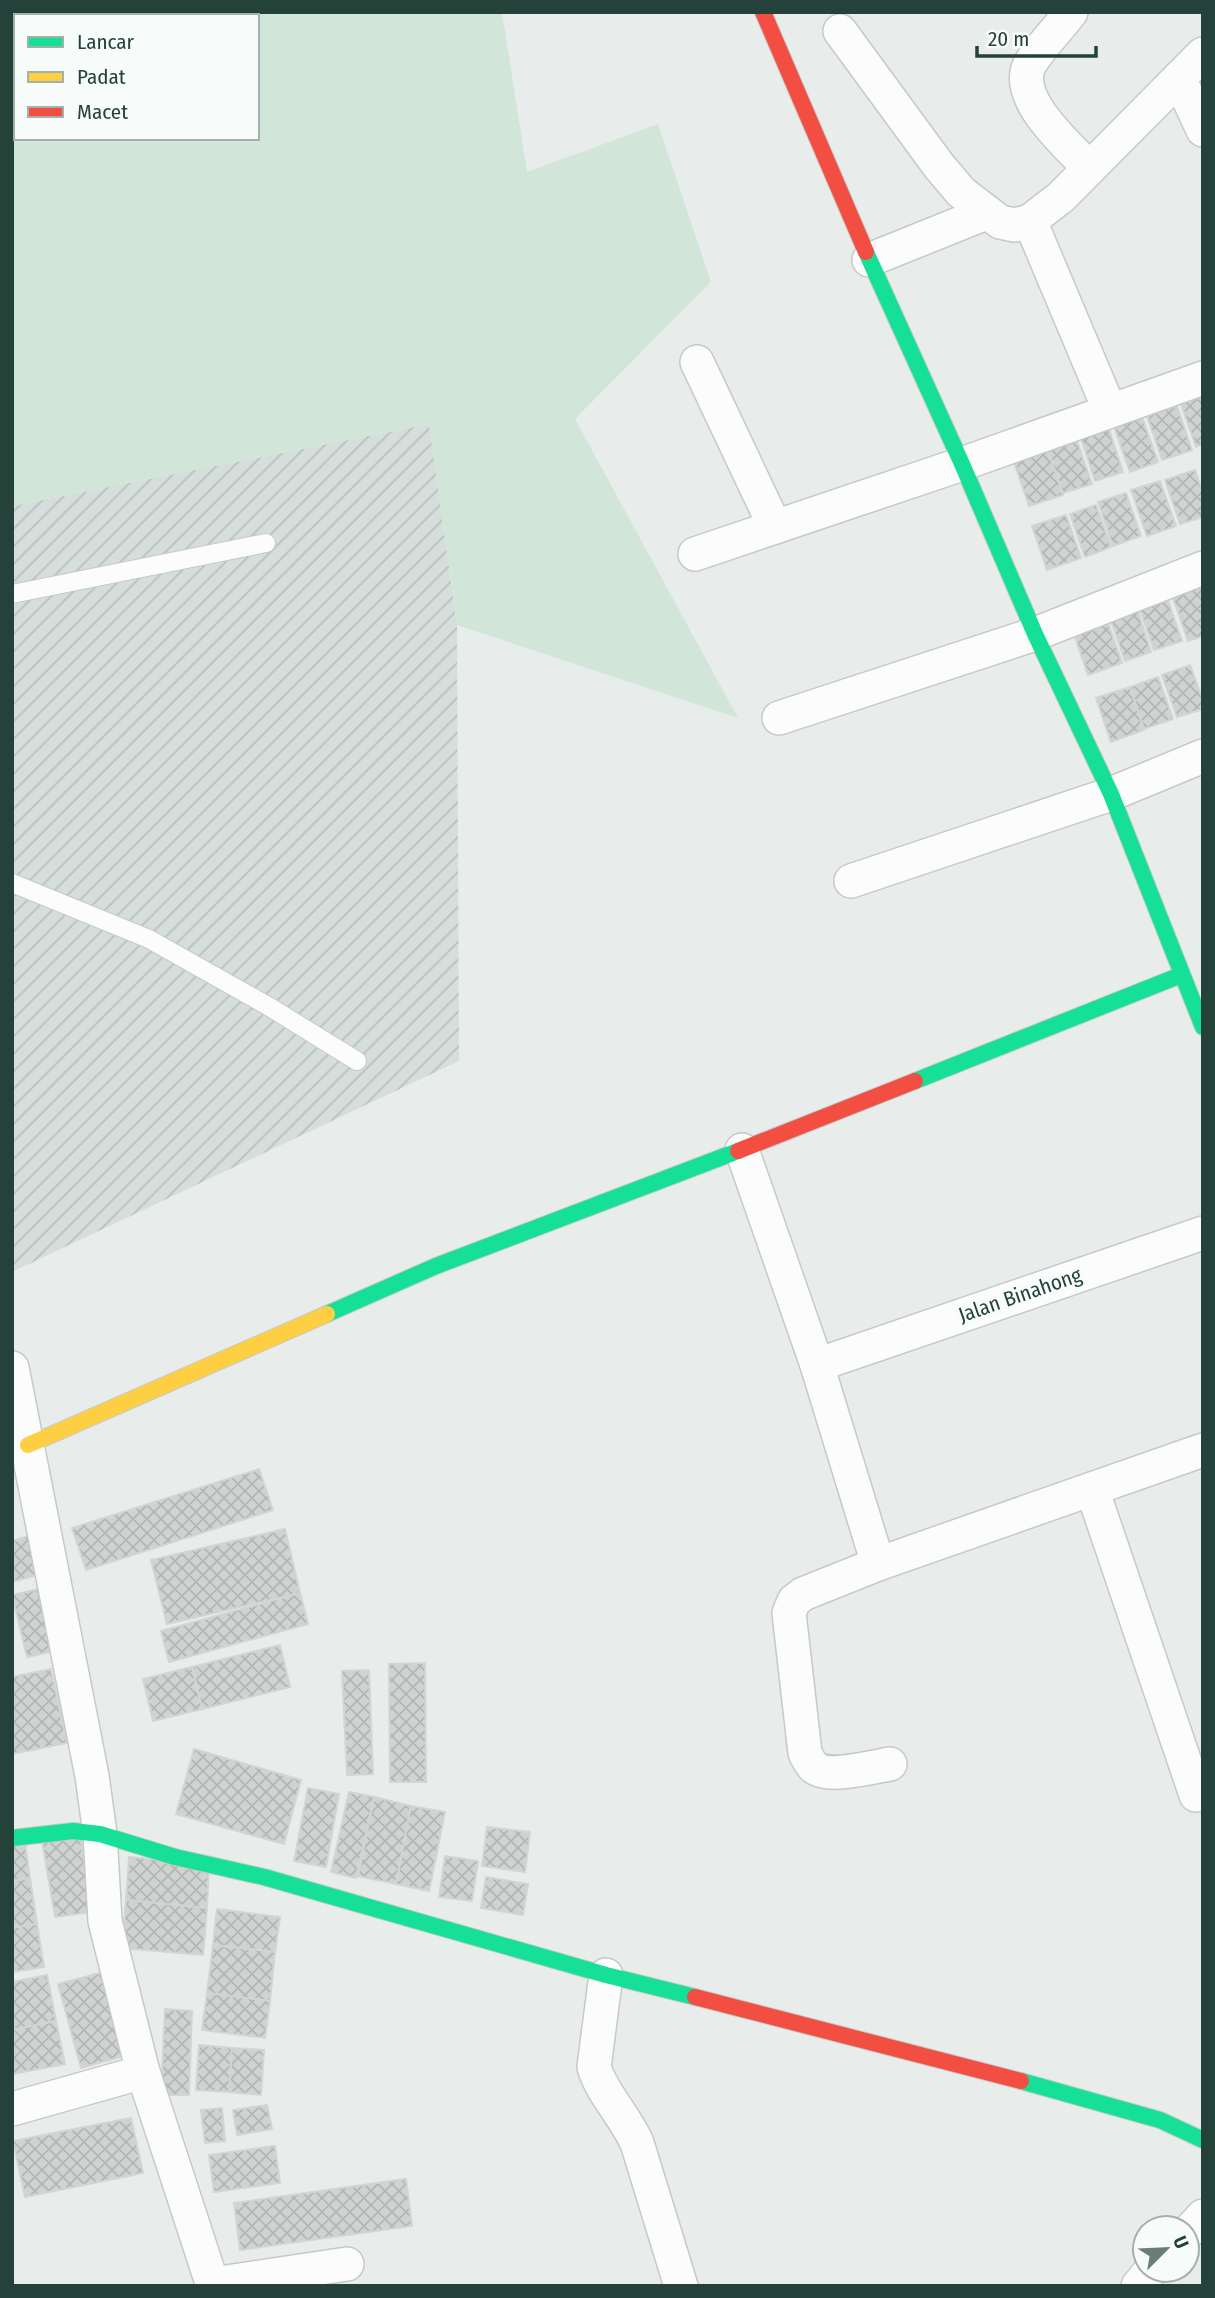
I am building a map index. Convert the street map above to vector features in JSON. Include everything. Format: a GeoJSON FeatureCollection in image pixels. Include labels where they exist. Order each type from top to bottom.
{"type":"FeatureCollection","features":[{"type":"Feature","properties":{"kind":"street"},"geometry":{"type":"LineString","coordinates":[[763,12],[869,260],[962,464],[1035,634],[1111,794],[1203,1027]]}},
{"type":"Feature","properties":{"kind":"street"},"geometry":{"type":"LineString","coordinates":[[1071,12],[1030,65],[1026,84],[1034,104],[1088,168]]}},
{"type":"Feature","properties":{"kind":"street"},"geometry":{"type":"LineString","coordinates":[[840,31],[961,192],[985,213],[1000,222],[1015,225],[1030,221],[1061,197],[1203,54]]}},
{"type":"Feature","properties":{"kind":"street"},"geometry":{"type":"LineString","coordinates":[[1179,78],[1203,130]]}},
{"type":"Feature","properties":{"kind":"street"},"geometry":{"type":"LineString","coordinates":[[869,260],[985,213]]}},
{"type":"Feature","properties":{"kind":"street"},"geometry":{"type":"LineString","coordinates":[[1030,221],[1110,411]]}},
{"type":"Feature","properties":{"kind":"street"},"geometry":{"type":"LineString","coordinates":[[697,362],[775,527]]}},
{"type":"Feature","properties":{"kind":"street"},"geometry":{"type":"LineString","coordinates":[[695,554],[962,464],[1203,378]]}},
{"type":"Feature","properties":{"kind":"street"},"geometry":{"type":"LineString","coordinates":[[779,718],[1035,634],[1203,568]]}},
{"type":"Feature","properties":{"kind":"street"},"geometry":{"type":"LineString","coordinates":[[851,881],[1111,794],[1203,755]]}},
{"type":"Feature","properties":{"kind":"street"},"geometry":{"type":"LineString","coordinates":[[28,1445],[436,1265],[742,1150],[1181,975]]}},
{"type":"Feature","properties":{"kind":"street"},"geometry":{"type":"LineString","coordinates":[[742,1150],[828,1361],[878,1564]]}},
{"type":"Feature","properties":{"kind":"street","name":"Jalan Binahong"},"geometry":{"type":"LineString","coordinates":[[828,1361],[1203,1233]]}},
{"type":"Feature","properties":{"kind":"street"},"geometry":{"type":"LineString","coordinates":[[12,1368],[92,1776],[100,1834],[105,1921],[143,2072],[213,2285],[347,2264]]}},
{"type":"Feature","properties":{"kind":"street"},"geometry":{"type":"LineString","coordinates":[[890,1765],[828,1773],[814,1767],[809,1761],[805,1753],[789,1613],[794,1601],[803,1594],[878,1564],[1203,1450]]}},
{"type":"Feature","properties":{"kind":"street"},"geometry":{"type":"LineString","coordinates":[[1092,1489],[1196,1794]]}},
{"type":"Feature","properties":{"kind":"street"},"geometry":{"type":"LineString","coordinates":[[12,1838],[73,1831],[100,1834],[175,1857],[264,1877],[606,1975],[932,2057],[1160,2120],[1203,2140]]}},
{"type":"Feature","properties":{"kind":"street"},"geometry":{"type":"LineString","coordinates":[[606,1975],[594,2067],[598,2082],[629,2126],[636,2143],[681,2286]]}},
{"type":"Feature","properties":{"kind":"street"},"geometry":{"type":"LineString","coordinates":[[12,2109],[143,2072]]}},
{"type":"Feature","properties":{"kind":"lane"},"geometry":{"type":"LineString","coordinates":[[12,594],[266,543]]}},
{"type":"Feature","properties":{"kind":"lane"},"geometry":{"type":"LineString","coordinates":[[12,883],[149,939],[268,1006],[357,1061]]}},
{"type":"Feature","properties":{"kind":"shaded area"},"geometry":{"type":"Polygon","coordinates":[[[429,424],[457,625],[459,1061],[12,1272],[12,506],[429,424]]]}},
{"type":"Feature","properties":{"kind":"green space"},"geometry":{"type":"Polygon","coordinates":[[[502,12],[527,172],[658,124],[711,282],[575,419],[738,718],[457,625],[429,424],[12,506],[12,111],[14,140],[259,140],[259,14],[138,14],[502,12]]]}},
{"type":"Feature","properties":{"kind":"building"},"geometry":{"type":"Polygon","coordinates":[[[1203,396],[1203,444],[1196,447],[1181,404],[1203,396]]]}},
{"type":"Feature","properties":{"kind":"building"},"geometry":{"type":"Polygon","coordinates":[[[1177,406],[1192,450],[1162,460],[1147,416],[1177,406]]]}},
{"type":"Feature","properties":{"kind":"building"},"geometry":{"type":"Polygon","coordinates":[[[1142,417],[1158,462],[1130,472],[1114,427],[1142,417]]]}},
{"type":"Feature","properties":{"kind":"building"},"geometry":{"type":"Polygon","coordinates":[[[1109,429],[1123,472],[1095,481],[1081,438],[1109,429]]]}},
{"type":"Feature","properties":{"kind":"building"},"geometry":{"type":"Polygon","coordinates":[[[1077,441],[1092,484],[1063,493],[1048,451],[1077,441]]]}},
{"type":"Feature","properties":{"kind":"building"},"geometry":{"type":"Polygon","coordinates":[[[1048,451],[1063,495],[1029,506],[1014,462],[1048,451]]]}},
{"type":"Feature","properties":{"kind":"building"},"geometry":{"type":"Polygon","coordinates":[[[1195,470],[1203,493],[1203,517],[1180,524],[1165,480],[1195,470]]]}},
{"type":"Feature","properties":{"kind":"building"},"geometry":{"type":"Polygon","coordinates":[[[1160,481],[1176,526],[1147,536],[1131,490],[1160,481]]]}},
{"type":"Feature","properties":{"kind":"building"},"geometry":{"type":"Polygon","coordinates":[[[1126,493],[1141,536],[1113,546],[1098,502],[1126,493]]]}},
{"type":"Feature","properties":{"kind":"building"},"geometry":{"type":"Polygon","coordinates":[[[1096,505],[1111,547],[1085,557],[1070,514],[1096,505]]]}},
{"type":"Feature","properties":{"kind":"building"},"geometry":{"type":"Polygon","coordinates":[[[1066,515],[1081,558],[1047,570],[1032,526],[1066,515]]]}},
{"type":"Feature","properties":{"kind":"building"},"geometry":{"type":"Polygon","coordinates":[[[1201,586],[1203,636],[1188,641],[1172,595],[1201,586]]]}},
{"type":"Feature","properties":{"kind":"building"},"geometry":{"type":"Polygon","coordinates":[[[1167,598],[1182,641],[1154,650],[1139,607],[1167,598]]]}},
{"type":"Feature","properties":{"kind":"building"},"geometry":{"type":"Polygon","coordinates":[[[1137,609],[1151,652],[1125,661],[1110,618],[1137,609]]]}},
{"type":"Feature","properties":{"kind":"building"},"geometry":{"type":"Polygon","coordinates":[[[1107,620],[1122,663],[1088,675],[1073,631],[1107,620]]]}},
{"type":"Feature","properties":{"kind":"building"},"geometry":{"type":"Polygon","coordinates":[[[1190,665],[1203,701],[1203,709],[1177,717],[1162,675],[1190,665]]]}},
{"type":"Feature","properties":{"kind":"building"},"geometry":{"type":"Polygon","coordinates":[[[1158,677],[1173,719],[1144,729],[1130,687],[1158,677]]]}},
{"type":"Feature","properties":{"kind":"building"},"geometry":{"type":"Polygon","coordinates":[[[1130,687],[1144,730],[1111,742],[1096,698],[1130,687]]]}},
{"type":"Feature","properties":{"kind":"building"},"geometry":{"type":"Polygon","coordinates":[[[259,1469],[273,1510],[86,1570],[72,1528],[259,1469]]]}},
{"type":"Feature","properties":{"kind":"building"},"geometry":{"type":"Polygon","coordinates":[[[285,1529],[300,1593],[167,1624],[151,1560],[285,1529]]]}},
{"type":"Feature","properties":{"kind":"building"},"geometry":{"type":"Polygon","coordinates":[[[29,1536],[40,1574],[12,1582],[12,1541],[29,1536]]]}},
{"type":"Feature","properties":{"kind":"building"},"geometry":{"type":"Polygon","coordinates":[[[39,1589],[54,1651],[27,1657],[12,1595],[39,1589]]]}},
{"type":"Feature","properties":{"kind":"building"},"geometry":{"type":"Polygon","coordinates":[[[300,1593],[308,1624],[169,1662],[161,1631],[300,1593]]]}},
{"type":"Feature","properties":{"kind":"building"},"geometry":{"type":"Polygon","coordinates":[[[280,1645],[290,1687],[202,1709],[192,1667],[280,1645]]]}},
{"type":"Feature","properties":{"kind":"building"},"geometry":{"type":"Polygon","coordinates":[[[425,1663],[426,1782],[390,1782],[389,1664],[425,1663]]]}},
{"type":"Feature","properties":{"kind":"building"},"geometry":{"type":"Polygon","coordinates":[[[192,1667],[202,1709],[153,1721],[143,1679],[192,1667]]]}},
{"type":"Feature","properties":{"kind":"building"},"geometry":{"type":"Polygon","coordinates":[[[51,1669],[67,1743],[12,1754],[12,1677],[51,1669]]]}},
{"type":"Feature","properties":{"kind":"building"},"geometry":{"type":"Polygon","coordinates":[[[369,1670],[373,1774],[347,1775],[342,1671],[369,1670]]]}},
{"type":"Feature","properties":{"kind":"building"},"geometry":{"type":"Polygon","coordinates":[[[194,1749],[301,1780],[284,1844],[176,1814],[194,1749]]]}},
{"type":"Feature","properties":{"kind":"building"},"geometry":{"type":"Polygon","coordinates":[[[308,1788],[339,1794],[326,1867],[294,1861],[308,1788]]]}},
{"type":"Feature","properties":{"kind":"building"},"geometry":{"type":"Polygon","coordinates":[[[349,1792],[374,1797],[356,1878],[331,1872],[349,1792]]]}},
{"type":"Feature","properties":{"kind":"building"},"geometry":{"type":"Polygon","coordinates":[[[374,1797],[411,1806],[396,1884],[358,1876],[374,1797]]]}},
{"type":"Feature","properties":{"kind":"building"},"geometry":{"type":"Polygon","coordinates":[[[411,1806],[445,1812],[429,1891],[396,1884],[411,1806]]]}},
{"type":"Feature","properties":{"kind":"building"},"geometry":{"type":"Polygon","coordinates":[[[487,1827],[530,1832],[525,1872],[482,1866],[487,1827]]]}},
{"type":"Feature","properties":{"kind":"building"},"geometry":{"type":"Polygon","coordinates":[[[80,1835],[92,1912],[55,1917],[42,1841],[80,1835]]]}},
{"type":"Feature","properties":{"kind":"building"},"geometry":{"type":"Polygon","coordinates":[[[25,1843],[30,1878],[12,1881],[12,1845],[25,1843]]]}},
{"type":"Feature","properties":{"kind":"building"},"geometry":{"type":"Polygon","coordinates":[[[445,1856],[478,1861],[472,1901],[439,1897],[445,1856]]]}},
{"type":"Feature","properties":{"kind":"building"},"geometry":{"type":"Polygon","coordinates":[[[129,1857],[209,1864],[207,1908],[126,1900],[129,1857]]]}},
{"type":"Feature","properties":{"kind":"building"},"geometry":{"type":"Polygon","coordinates":[[[486,1877],[528,1884],[523,1915],[481,1908],[486,1877]]]}},
{"type":"Feature","properties":{"kind":"building"},"geometry":{"type":"Polygon","coordinates":[[[30,1878],[37,1924],[12,1928],[12,1881],[30,1878]]]}},
{"type":"Feature","properties":{"kind":"building"},"geometry":{"type":"Polygon","coordinates":[[[126,1900],[207,1908],[203,1955],[122,1948],[126,1900]]]}},
{"type":"Feature","properties":{"kind":"building"},"geometry":{"type":"Polygon","coordinates":[[[217,1909],[280,1917],[275,1952],[213,1945],[217,1909]]]}},
{"type":"Feature","properties":{"kind":"building"},"geometry":{"type":"Polygon","coordinates":[[[37,1924],[44,1967],[12,1972],[12,1928],[37,1924]]]}},
{"type":"Feature","properties":{"kind":"building"},"geometry":{"type":"Polygon","coordinates":[[[213,1945],[275,1952],[270,2001],[207,1993],[213,1945]]]}},
{"type":"Feature","properties":{"kind":"building"},"geometry":{"type":"Polygon","coordinates":[[[104,1972],[127,2055],[81,2068],[58,1984],[104,1972]]]}},
{"type":"Feature","properties":{"kind":"building"},"geometry":{"type":"Polygon","coordinates":[[[47,1975],[56,2021],[12,2030],[12,1982],[47,1975]]]}},
{"type":"Feature","properties":{"kind":"building"},"geometry":{"type":"Polygon","coordinates":[[[207,1993],[270,2001],[265,2038],[202,2030],[207,1993]]]}},
{"type":"Feature","properties":{"kind":"building"},"geometry":{"type":"Polygon","coordinates":[[[165,2009],[192,2011],[189,2095],[161,2095],[165,2009]]]}},
{"type":"Feature","properties":{"kind":"building"},"geometry":{"type":"Polygon","coordinates":[[[56,2021],[65,2064],[12,2074],[12,2030],[56,2021]]]}},
{"type":"Feature","properties":{"kind":"building"},"geometry":{"type":"Polygon","coordinates":[[[199,2045],[232,2048],[229,2092],[196,2090],[199,2045]]]}},
{"type":"Feature","properties":{"kind":"building"},"geometry":{"type":"Polygon","coordinates":[[[232,2048],[264,2050],[261,2095],[229,2092],[232,2048]]]}},
{"type":"Feature","properties":{"kind":"building"},"geometry":{"type":"Polygon","coordinates":[[[267,2105],[272,2129],[237,2135],[233,2110],[267,2105]]]}},
{"type":"Feature","properties":{"kind":"building"},"geometry":{"type":"Polygon","coordinates":[[[222,2108],[225,2141],[205,2143],[201,2110],[222,2108]]]}},
{"type":"Feature","properties":{"kind":"building"},"geometry":{"type":"Polygon","coordinates":[[[131,2118],[143,2173],[25,2197],[13,2141],[131,2118]]]}},
{"type":"Feature","properties":{"kind":"building"},"geometry":{"type":"Polygon","coordinates":[[[275,2146],[280,2183],[214,2192],[209,2155],[275,2146]]]}},
{"type":"Feature","properties":{"kind":"building"},"geometry":{"type":"Polygon","coordinates":[[[406,2179],[412,2226],[240,2250],[234,2203],[406,2179]]]}},
{"type":"Feature","properties":{"kind":"traffic: fast"},"geometry":{"type":"LineString","coordinates":[[866,252],[1035,634],[1111,794],[1203,1027]]}},
{"type":"Feature","properties":{"kind":"traffic: fast"},"geometry":{"type":"LineString","coordinates":[[915,1081],[1181,975]]}},
{"type":"Feature","properties":{"kind":"traffic: fast"},"geometry":{"type":"LineString","coordinates":[[327,1314],[436,1266],[738,1151]]}},
{"type":"Feature","properties":{"kind":"traffic: fast"},"geometry":{"type":"LineString","coordinates":[[12,1838],[73,1831],[100,1834],[175,1857],[264,1877],[606,1975],[695,1997]]}},
{"type":"Feature","properties":{"kind":"traffic: fast"},"geometry":{"type":"LineString","coordinates":[[1021,2081],[1160,2120],[1203,2140]]}},
{"type":"Feature","properties":{"kind":"traffic: slow"},"geometry":{"type":"LineString","coordinates":[[28,1445],[327,1314]]}},
{"type":"Feature","properties":{"kind":"traffic: jam"},"geometry":{"type":"LineString","coordinates":[[763,12],[866,252]]}},
{"type":"Feature","properties":{"kind":"traffic: jam"},"geometry":{"type":"LineString","coordinates":[[738,1151],[915,1081]]}},
{"type":"Feature","properties":{"kind":"traffic: jam"},"geometry":{"type":"LineString","coordinates":[[695,1997],[1021,2081]]}}]}
